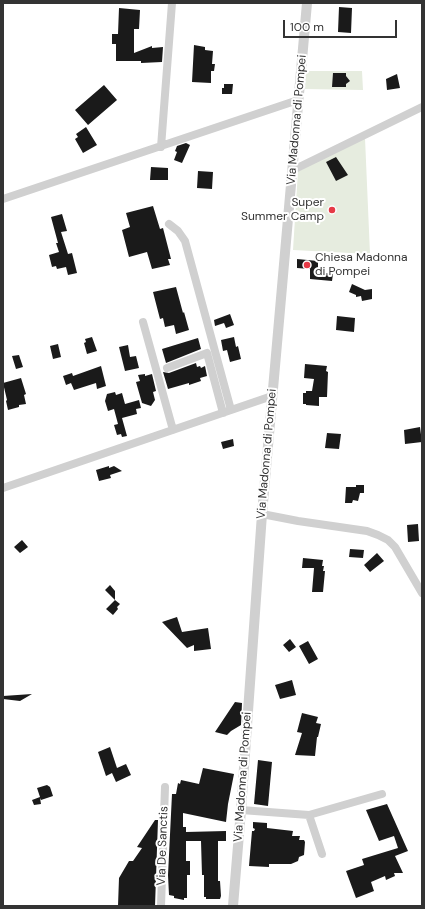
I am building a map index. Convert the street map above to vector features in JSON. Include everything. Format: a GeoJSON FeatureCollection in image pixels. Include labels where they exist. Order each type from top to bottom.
{"type":"FeatureCollection","features":[{"type":"Feature","properties":{"kind":"street"},"geometry":{"type":"LineString","coordinates":[[161,146],[172,3]]}},
{"type":"Feature","properties":{"kind":"street","name":"Via Madonna di Pompei"},"geometry":{"type":"LineString","coordinates":[[233,906],[262,514],[307,3]]}},
{"type":"Feature","properties":{"kind":"street"},"geometry":{"type":"LineString","coordinates":[[3,200],[298,100]]}},
{"type":"Feature","properties":{"kind":"street"},"geometry":{"type":"LineString","coordinates":[[293,170],[422,108]]}},
{"type":"Feature","properties":{"kind":"street"},"geometry":{"type":"LineString","coordinates":[[169,224],[178,231],[185,241],[227,412]]}},
{"type":"Feature","properties":{"kind":"street"},"geometry":{"type":"LineString","coordinates":[[143,322],[173,430]]}},
{"type":"Feature","properties":{"kind":"street"},"geometry":{"type":"LineString","coordinates":[[167,368],[207,353],[227,412]]}},
{"type":"Feature","properties":{"kind":"street"},"geometry":{"type":"LineString","coordinates":[[3,488],[272,396]]}},
{"type":"Feature","properties":{"kind":"street"},"geometry":{"type":"LineString","coordinates":[[262,514],[367,531],[378,535],[388,540],[395,547],[422,593]]}},
{"type":"Feature","properties":{"kind":"street","name":"Via De Sanctis"},"geometry":{"type":"LineString","coordinates":[[161,906],[165,787]]}},
{"type":"Feature","properties":{"kind":"street"},"geometry":{"type":"LineString","coordinates":[[241,810],[309,816],[382,794]]}},
{"type":"Feature","properties":{"kind":"street"},"geometry":{"type":"LineString","coordinates":[[309,816],[322,854]]}},
{"type":"Feature","properties":{"kind":"shaded area"},"geometry":{"type":"Polygon","coordinates":[[[306,71],[362,71],[363,90],[305,89],[306,71]]]}},
{"type":"Feature","properties":{"kind":"shaded area","name":"Super Summer Camp"},"geometry":{"type":"Polygon","coordinates":[[[365,138],[370,254],[293,250],[298,171],[365,138]]]}},
{"type":"Feature","properties":{"kind":"building"},"geometry":{"type":"Polygon","coordinates":[[[339,7],[352,8],[351,33],[338,32],[339,7]]]}},
{"type":"Feature","properties":{"kind":"building"},"geometry":{"type":"Polygon","coordinates":[[[119,8],[140,10],[139,29],[134,29],[134,53],[152,46],[152,48],[163,47],[162,62],[141,63],[141,61],[116,61],[116,44],[112,44],[112,34],[118,34],[119,8]]]}},
{"type":"Feature","properties":{"kind":"building"},"geometry":{"type":"Polygon","coordinates":[[[194,45],[205,47],[205,50],[213,51],[212,64],[215,64],[214,71],[211,71],[211,83],[192,82],[194,45]]]}},
{"type":"Feature","properties":{"kind":"building"},"geometry":{"type":"Polygon","coordinates":[[[333,73],[346,73],[346,76],[350,81],[346,84],[346,87],[332,87],[333,73]]]}},
{"type":"Feature","properties":{"kind":"building"},"geometry":{"type":"Polygon","coordinates":[[[397,74],[400,88],[387,90],[386,79],[397,74]]]}},
{"type":"Feature","properties":{"kind":"building"},"geometry":{"type":"Polygon","coordinates":[[[224,84],[233,84],[232,94],[222,94],[224,84]]]}},
{"type":"Feature","properties":{"kind":"building"},"geometry":{"type":"Polygon","coordinates":[[[104,85],[117,100],[88,125],[75,110],[104,85]]]}},
{"type":"Feature","properties":{"kind":"building"},"geometry":{"type":"Polygon","coordinates":[[[86,127],[97,145],[83,153],[75,139],[78,137],[76,134],[86,127]]]}},
{"type":"Feature","properties":{"kind":"building"},"geometry":{"type":"Polygon","coordinates":[[[186,143],[190,145],[182,163],[174,160],[177,152],[175,151],[177,146],[186,143]]]}},
{"type":"Feature","properties":{"kind":"building"},"geometry":{"type":"Polygon","coordinates":[[[336,157],[348,175],[336,181],[326,162],[336,157]]]}},
{"type":"Feature","properties":{"kind":"building"},"geometry":{"type":"Polygon","coordinates":[[[151,167],[168,168],[168,180],[150,180],[151,167]]]}},
{"type":"Feature","properties":{"kind":"building"},"geometry":{"type":"Polygon","coordinates":[[[198,171],[213,172],[212,189],[197,188],[198,171]]]}},
{"type":"Feature","properties":{"kind":"building"},"geometry":{"type":"Polygon","coordinates":[[[153,206],[160,229],[163,228],[171,259],[168,259],[170,265],[152,269],[147,252],[129,257],[122,230],[130,227],[126,213],[153,206]]]}},
{"type":"Feature","properties":{"kind":"building"},"geometry":{"type":"Polygon","coordinates":[[[62,214],[67,231],[61,232],[68,254],[72,253],[77,273],[68,275],[66,267],[57,269],[56,266],[52,267],[49,255],[59,252],[51,217],[62,214]]]}},
{"type":"Feature","properties":{"kind":"building"},"geometry":{"type":"Polygon","coordinates":[[[297,259],[318,261],[318,272],[333,274],[332,281],[310,279],[310,269],[297,268],[297,259]]]}},
{"type":"Feature","properties":{"kind":"building"},"geometry":{"type":"Polygon","coordinates":[[[352,284],[365,290],[372,289],[372,299],[362,301],[361,296],[356,297],[356,295],[349,292],[352,284]]]}},
{"type":"Feature","properties":{"kind":"building"},"geometry":{"type":"Polygon","coordinates":[[[176,287],[189,330],[176,334],[174,325],[165,327],[163,318],[160,319],[153,292],[176,287]]]}},
{"type":"Feature","properties":{"kind":"building"},"geometry":{"type":"Polygon","coordinates":[[[230,314],[234,325],[226,328],[224,323],[215,326],[214,320],[230,314]]]}},
{"type":"Feature","properties":{"kind":"building"},"geometry":{"type":"Polygon","coordinates":[[[337,316],[355,318],[354,332],[336,330],[337,316]]]}},
{"type":"Feature","properties":{"kind":"building"},"geometry":{"type":"Polygon","coordinates":[[[92,337],[97,351],[87,354],[84,343],[86,342],[85,339],[92,337]]]}},
{"type":"Feature","properties":{"kind":"building"},"geometry":{"type":"Polygon","coordinates":[[[234,337],[241,359],[230,362],[227,350],[223,351],[221,340],[234,337]]]}},
{"type":"Feature","properties":{"kind":"building"},"geometry":{"type":"Polygon","coordinates":[[[198,338],[201,349],[166,363],[162,349],[198,338]]]}},
{"type":"Feature","properties":{"kind":"building"},"geometry":{"type":"Polygon","coordinates":[[[58,344],[61,357],[53,359],[50,346],[58,344]]]}},
{"type":"Feature","properties":{"kind":"building"},"geometry":{"type":"Polygon","coordinates":[[[128,345],[130,357],[136,356],[139,368],[125,371],[119,347],[128,345]]]}},
{"type":"Feature","properties":{"kind":"building"},"geometry":{"type":"Polygon","coordinates":[[[19,355],[23,367],[16,369],[12,356],[19,355]]]}},
{"type":"Feature","properties":{"kind":"building"},"geometry":{"type":"Polygon","coordinates":[[[196,363],[197,367],[200,366],[201,368],[205,366],[207,376],[200,378],[201,381],[189,385],[189,383],[168,389],[163,372],[169,373],[196,363]]]}},
{"type":"Feature","properties":{"kind":"building"},"geometry":{"type":"Polygon","coordinates":[[[305,364],[327,366],[327,397],[319,397],[319,406],[303,404],[303,393],[306,393],[306,391],[312,391],[314,379],[304,378],[305,364]]]}},
{"type":"Feature","properties":{"kind":"building"},"geometry":{"type":"Polygon","coordinates":[[[101,366],[106,386],[97,389],[96,383],[74,390],[71,383],[66,385],[63,376],[72,373],[73,376],[101,366]]]}},
{"type":"Feature","properties":{"kind":"building"},"geometry":{"type":"Polygon","coordinates":[[[145,374],[145,376],[152,374],[156,391],[153,392],[155,400],[151,406],[142,403],[136,382],[140,381],[138,375],[145,374]]]}},
{"type":"Feature","properties":{"kind":"building"},"geometry":{"type":"Polygon","coordinates":[[[21,378],[26,394],[24,395],[26,404],[19,405],[19,407],[8,410],[3,383],[21,378]]]}},
{"type":"Feature","properties":{"kind":"building"},"geometry":{"type":"Polygon","coordinates":[[[115,392],[116,395],[122,393],[125,404],[139,400],[141,408],[136,409],[137,414],[122,418],[127,436],[122,437],[121,434],[117,435],[114,425],[118,424],[114,409],[108,411],[105,401],[107,394],[115,392]]]}},
{"type":"Feature","properties":{"kind":"building"},"geometry":{"type":"Polygon","coordinates":[[[420,427],[422,442],[405,444],[404,430],[420,427]]]}},
{"type":"Feature","properties":{"kind":"building"},"geometry":{"type":"Polygon","coordinates":[[[327,433],[341,434],[339,449],[325,448],[327,433]]]}},
{"type":"Feature","properties":{"kind":"building"},"geometry":{"type":"Polygon","coordinates":[[[233,439],[234,446],[223,449],[221,442],[233,439]]]}},
{"type":"Feature","properties":{"kind":"building"},"geometry":{"type":"Polygon","coordinates":[[[109,466],[109,468],[114,466],[122,471],[110,475],[111,478],[99,481],[96,470],[109,466]]]}},
{"type":"Feature","properties":{"kind":"building"},"geometry":{"type":"Polygon","coordinates":[[[356,485],[364,485],[364,493],[360,493],[358,501],[353,500],[352,503],[345,503],[346,487],[356,487],[356,485]]]}},
{"type":"Feature","properties":{"kind":"building"},"geometry":{"type":"Polygon","coordinates":[[[418,524],[419,541],[408,542],[407,525],[418,524]]]}},
{"type":"Feature","properties":{"kind":"building"},"geometry":{"type":"Polygon","coordinates":[[[22,540],[28,547],[20,553],[14,547],[22,540]]]}},
{"type":"Feature","properties":{"kind":"building"},"geometry":{"type":"Polygon","coordinates":[[[350,549],[364,550],[363,558],[349,557],[350,549]]]}},
{"type":"Feature","properties":{"kind":"building"},"geometry":{"type":"Polygon","coordinates":[[[377,553],[384,561],[370,572],[364,565],[377,553]]]}},
{"type":"Feature","properties":{"kind":"building"},"geometry":{"type":"Polygon","coordinates":[[[303,558],[323,560],[322,566],[324,566],[323,571],[325,571],[323,592],[312,592],[314,568],[302,568],[303,558]]]}},
{"type":"Feature","properties":{"kind":"building"},"geometry":{"type":"Polygon","coordinates":[[[110,585],[115,591],[115,600],[105,590],[110,585]]]}},
{"type":"Feature","properties":{"kind":"building"},"geometry":{"type":"Polygon","coordinates":[[[115,600],[120,604],[113,615],[106,609],[115,600]]]}},
{"type":"Feature","properties":{"kind":"building"},"geometry":{"type":"Polygon","coordinates":[[[177,617],[182,632],[208,628],[211,649],[194,651],[194,645],[187,648],[162,622],[177,617]]]}},
{"type":"Feature","properties":{"kind":"building"},"geometry":{"type":"Polygon","coordinates":[[[290,639],[296,647],[289,652],[283,645],[290,639]]]}},
{"type":"Feature","properties":{"kind":"building"},"geometry":{"type":"Polygon","coordinates":[[[308,641],[318,659],[309,664],[299,646],[308,641]]]}},
{"type":"Feature","properties":{"kind":"building"},"geometry":{"type":"Polygon","coordinates":[[[292,680],[296,695],[280,699],[275,685],[292,680]]]}},
{"type":"Feature","properties":{"kind":"building"},"geometry":{"type":"Polygon","coordinates":[[[32,694],[20,701],[3,699],[3,696],[32,694]]]}},
{"type":"Feature","properties":{"kind":"building"},"geometry":{"type":"Polygon","coordinates":[[[235,702],[242,703],[241,725],[227,735],[215,732],[235,702]]]}},
{"type":"Feature","properties":{"kind":"building"},"geometry":{"type":"Polygon","coordinates":[[[302,713],[318,717],[316,723],[321,724],[317,737],[315,756],[295,755],[302,733],[297,732],[302,713]]]}},
{"type":"Feature","properties":{"kind":"building"},"geometry":{"type":"Polygon","coordinates":[[[110,747],[117,768],[126,764],[131,775],[116,782],[112,773],[106,776],[98,752],[110,747]]]}},
{"type":"Feature","properties":{"kind":"building"},"geometry":{"type":"Polygon","coordinates":[[[258,760],[272,762],[268,806],[254,804],[258,760]]]}},
{"type":"Feature","properties":{"kind":"building"},"geometry":{"type":"Polygon","coordinates":[[[203,768],[234,774],[226,822],[183,813],[183,827],[186,827],[186,832],[226,831],[226,841],[218,841],[218,881],[220,881],[221,896],[220,899],[206,899],[206,897],[204,897],[201,841],[186,841],[186,861],[190,861],[190,875],[187,875],[187,898],[184,898],[184,900],[174,898],[174,896],[169,895],[168,875],[172,794],[176,794],[178,783],[180,784],[181,780],[199,784],[203,768]]]}},
{"type":"Feature","properties":{"kind":"building"},"geometry":{"type":"Polygon","coordinates":[[[47,785],[50,787],[53,796],[41,800],[40,798],[41,804],[34,805],[32,800],[40,797],[37,788],[47,785]]]}},
{"type":"Feature","properties":{"kind":"building"},"geometry":{"type":"Polygon","coordinates":[[[387,804],[408,851],[395,856],[403,873],[394,873],[395,876],[386,880],[385,876],[371,882],[374,891],[356,898],[346,871],[364,865],[362,859],[398,848],[394,836],[379,841],[366,810],[387,804]]]}},
{"type":"Feature","properties":{"kind":"building"},"geometry":{"type":"Polygon","coordinates":[[[155,820],[158,820],[155,906],[118,906],[119,878],[129,861],[133,861],[142,848],[137,847],[155,820]]]}},
{"type":"Feature","properties":{"kind":"building"},"geometry":{"type":"Polygon","coordinates":[[[253,822],[267,823],[267,828],[293,831],[292,836],[300,836],[299,840],[304,840],[305,842],[304,855],[299,857],[298,861],[291,864],[269,864],[269,867],[249,866],[252,831],[255,829],[253,828],[253,822]]]}},
{"type":"Feature","properties":{"kind":"place","name":"Super Summer Camp"},"geometry":{"type":"Point","coordinates":[332,210]}},
{"type":"Feature","properties":{"kind":"place","name":"Chiesa Madonna di Pompei"},"geometry":{"type":"Point","coordinates":[307,265]}}]}
